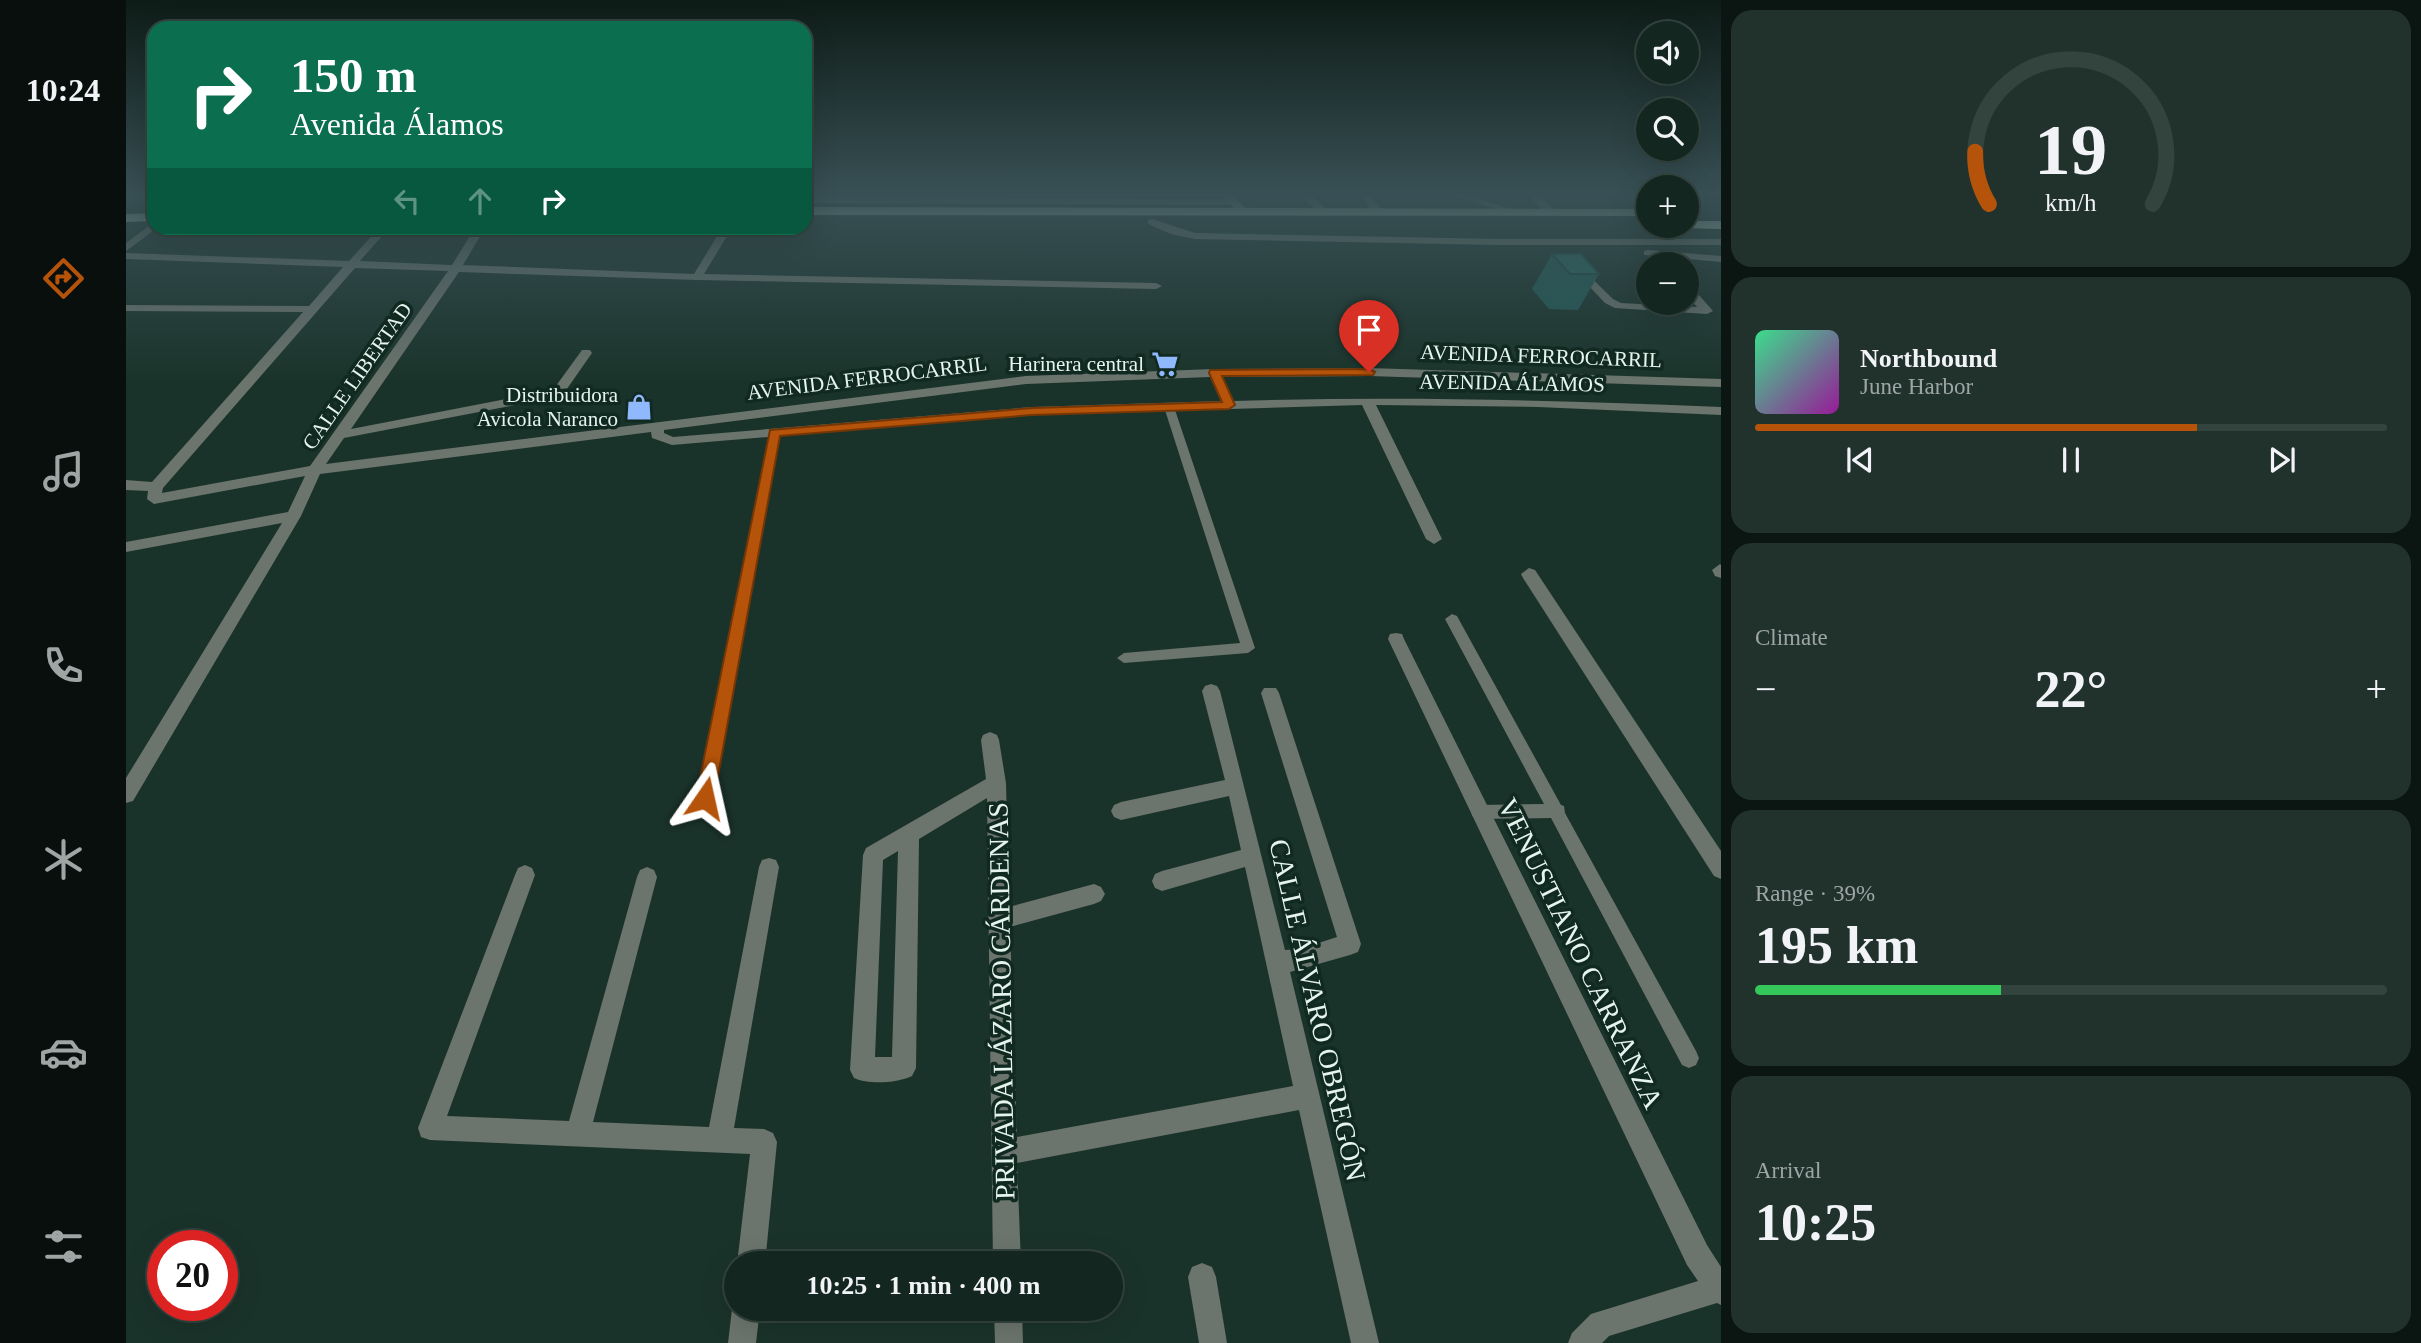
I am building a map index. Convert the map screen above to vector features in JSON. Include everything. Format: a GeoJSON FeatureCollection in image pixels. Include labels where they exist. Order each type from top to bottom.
{"type":"FeatureCollection","features":[{"type":"Feature","properties":{"kind":"street"},"geometry":{"type":"LineString","coordinates":[[126,485],[156,487],[359,256]]}},
{"type":"Feature","properties":{"kind":"street","name":"CALLE LIBERTAD"},"geometry":{"type":"LineString","coordinates":[[126,795],[294,516],[315,470],[463,256]]}},
{"type":"Feature","properties":{"kind":"street"},"geometry":{"type":"LineString","coordinates":[[696,276],[709,256]]}},
{"type":"Feature","properties":{"kind":"street"},"geometry":{"type":"LineString","coordinates":[[126,257],[696,276],[1156,286]]}},
{"type":"Feature","properties":{"kind":"street"},"geometry":{"type":"LineString","coordinates":[[1699,257],[1721,259]]}},
{"type":"Feature","properties":{"kind":"street"},"geometry":{"type":"LineString","coordinates":[[1571,261],[1609,301],[1619,306],[1636,307]]}},
{"type":"Feature","properties":{"kind":"street"},"geometry":{"type":"LineString","coordinates":[[1699,302],[1707,311],[1699,311]]}},
{"type":"Feature","properties":{"kind":"street"},"geometry":{"type":"LineString","coordinates":[[126,307],[312,309]]}},
{"type":"Feature","properties":{"kind":"street"},"geometry":{"type":"LineString","coordinates":[[339,435],[557,393],[586,353]]}},
{"type":"Feature","properties":{"kind":"street","name":"AVENIDA FERROCARRIL"},"geometry":{"type":"LineString","coordinates":[[156,487],[154,499],[315,470],[1026,380],[1214,373],[1369,372],[1721,383]]}},
{"type":"Feature","properties":{"kind":"street"},"geometry":{"type":"LineString","coordinates":[[1214,373],[1229,405]]}},
{"type":"Feature","properties":{"kind":"street"},"geometry":{"type":"LineString","coordinates":[[1367,401],[1434,539]]}},
{"type":"Feature","properties":{"kind":"street","name":"AVENIDA ÁLAMOS"},"geometry":{"type":"LineString","coordinates":[[658,425],[657,435],[672,441],[1032,411],[1367,401],[1538,403],[1721,411]]}},
{"type":"Feature","properties":{"kind":"street"},"geometry":{"type":"LineString","coordinates":[[126,547],[294,516]]}},
{"type":"Feature","properties":{"kind":"street"},"geometry":{"type":"LineString","coordinates":[[1529,574],[1721,869]]}},
{"type":"Feature","properties":{"kind":"street","name":"VENUSTIANO CARRANZA"},"geometry":{"type":"LineString","coordinates":[[1395,639],[1697,1255],[1720,1290]]}},
{"type":"Feature","properties":{"kind":"street","name":"CALLE ÁLVARO OBREGÓN"},"geometry":{"type":"LineString","coordinates":[[1211,691],[1278,962],[1306,1098],[1365,1343]]}},
{"type":"Feature","properties":{"kind":"street"},"geometry":{"type":"LineString","coordinates":[[1270,692],[1350,944],[1300,960],[1278,962]]}},
{"type":"Feature","properties":{"kind":"street","name":"PRIVADA LÁZARO CÁRDENAS"},"geometry":{"type":"LineString","coordinates":[[990,740],[996,783],[1007,1251]]}},
{"type":"Feature","properties":{"kind":"street"},"geometry":{"type":"LineString","coordinates":[[909,834],[904,1068],[862,1070],[873,855],[996,783]]}},
{"type":"Feature","properties":{"kind":"street"},"geometry":{"type":"LineString","coordinates":[[1121,811],[1236,786]]}},
{"type":"Feature","properties":{"kind":"street"},"geometry":{"type":"LineString","coordinates":[[1162,881],[1252,856]]}},
{"type":"Feature","properties":{"kind":"street"},"geometry":{"type":"LineString","coordinates":[[719,1141],[769,867]]}},
{"type":"Feature","properties":{"kind":"street"},"geometry":{"type":"LineString","coordinates":[[524,875],[430,1128],[764,1142],[752,1251]]}},
{"type":"Feature","properties":{"kind":"street"},"geometry":{"type":"LineString","coordinates":[[577,1136],[647,877]]}},
{"type":"Feature","properties":{"kind":"street"},"geometry":{"type":"LineString","coordinates":[[998,919],[1094,894]]}},
{"type":"Feature","properties":{"kind":"street"},"geometry":{"type":"LineString","coordinates":[[1004,1150],[1027,1150],[1289,1098],[1306,1098]]}},
{"type":"Feature","properties":{"kind":"street"},"geometry":{"type":"LineString","coordinates":[[1202,1277],[1213,1343]]}},
{"type":"Feature","properties":{"kind":"street"},"geometry":{"type":"LineString","coordinates":[[1582,1343],[1601,1324],[1720,1290]]}},
{"type":"Feature","properties":{"kind":"street"},"geometry":{"type":"LineString","coordinates":[[742,1343],[745,1321]]}},
{"type":"Feature","properties":{"kind":"street"},"geometry":{"type":"LineString","coordinates":[[1008,1321],[1009,1343]]}},
{"type":"Feature","properties":{"kind":"lane"},"geometry":{"type":"LineString","coordinates":[[1124,658],[1248,648],[1169,407]]}},
{"type":"Feature","properties":{"kind":"lane"},"geometry":{"type":"LineString","coordinates":[[705,798],[775,433]]}},
{"type":"Feature","properties":{"kind":"lane"},"geometry":{"type":"LineString","coordinates":[[1452,619],[1689,1058]]}},
{"type":"Feature","properties":{"kind":"lane"},"geometry":{"type":"LineString","coordinates":[[1479,811],[1558,811]]}},
{"type":"Feature","properties":{"kind":"building"},"geometry":{"type":"Polygon","coordinates":[[[1554,256],[1583,256],[1599,274],[1570,274],[1554,256]]]}},
{"type":"Feature","properties":{"kind":"place","name":"Harinera central"},"geometry":{"type":"Point","coordinates":[1165,364]}},
{"type":"Feature","properties":{"kind":"place","name":"Distribuidora Avicola Naranco"},"geometry":{"type":"Point","coordinates":[639,407]}},
{"type":"Feature","properties":{"kind":"route"},"geometry":{"type":"LineString","coordinates":[[705,798],[775,433],[1032,411],[1229,405],[1214,373],[1369,372]]}}]}
